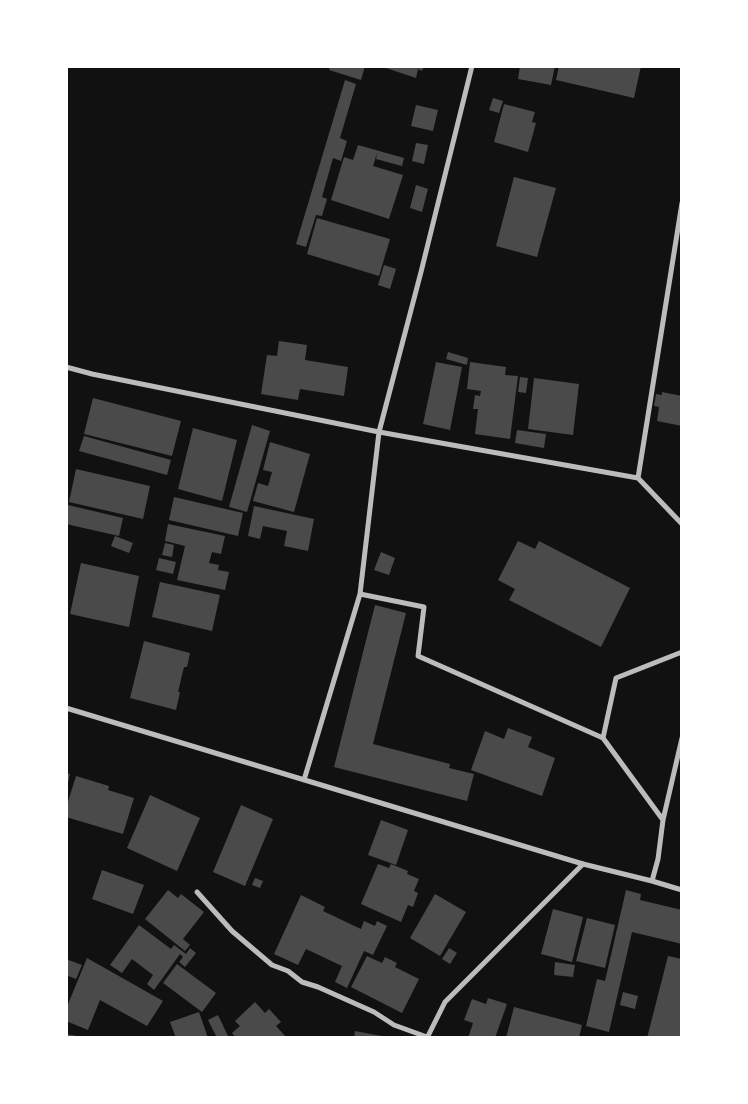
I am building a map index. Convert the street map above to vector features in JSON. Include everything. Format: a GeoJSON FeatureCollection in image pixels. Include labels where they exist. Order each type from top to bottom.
{"type":"FeatureCollection","features":[{"type":"Feature","properties":{"kind":"street"},"geometry":{"type":"LineString","coordinates":[[304,780],[360,594],[379,432],[472,66]]}},
{"type":"Feature","properties":{"kind":"street"},"geometry":{"type":"LineString","coordinates":[[638,478],[682,203]]}},
{"type":"Feature","properties":{"kind":"street"},"geometry":{"type":"LineString","coordinates":[[66,367],[92,374],[379,432],[638,478],[682,524]]}},
{"type":"Feature","properties":{"kind":"street"},"geometry":{"type":"LineString","coordinates":[[360,594],[424,607],[418,656],[603,738],[663,820]]}},
{"type":"Feature","properties":{"kind":"street"},"geometry":{"type":"LineString","coordinates":[[603,738],[616,678],[682,652]]}},
{"type":"Feature","properties":{"kind":"street"},"geometry":{"type":"LineString","coordinates":[[66,708],[583,864],[682,890]]}},
{"type":"Feature","properties":{"kind":"street"},"geometry":{"type":"LineString","coordinates":[[652,881],[658,859],[663,820],[682,738]]}},
{"type":"Feature","properties":{"kind":"street"},"geometry":{"type":"LineString","coordinates":[[197,892],[232,931],[272,965],[288,971],[302,982],[318,987],[374,1012],[394,1025],[427,1038],[445,1002],[583,864]]}},
{"type":"Feature","properties":{"kind":"building"},"geometry":{"type":"Polygon","coordinates":[[[330,66],[365,66],[361,80],[329,70],[330,66]]]}},
{"type":"Feature","properties":{"kind":"building"},"geometry":{"type":"Polygon","coordinates":[[[387,66],[424,66],[422,71],[418,69],[416,78],[386,68],[387,66]]]}},
{"type":"Feature","properties":{"kind":"building"},"geometry":{"type":"Polygon","coordinates":[[[520,66],[555,66],[551,85],[518,79],[520,66]]]}},
{"type":"Feature","properties":{"kind":"building"},"geometry":{"type":"Polygon","coordinates":[[[559,66],[641,66],[634,98],[556,80],[559,66]]]}},
{"type":"Feature","properties":{"kind":"building"},"geometry":{"type":"Polygon","coordinates":[[[345,80],[356,84],[340,138],[347,141],[341,161],[333,158],[322,197],[327,199],[322,216],[316,215],[306,247],[296,244],[345,80]]]}},
{"type":"Feature","properties":{"kind":"building"},"geometry":{"type":"Polygon","coordinates":[[[493,98],[503,101],[499,113],[489,110],[493,98]]]}},
{"type":"Feature","properties":{"kind":"building"},"geometry":{"type":"Polygon","coordinates":[[[504,104],[535,112],[532,122],[536,123],[528,152],[494,142],[504,104]]]}},
{"type":"Feature","properties":{"kind":"building"},"geometry":{"type":"Polygon","coordinates":[[[416,105],[438,110],[433,131],[411,126],[416,105]]]}},
{"type":"Feature","properties":{"kind":"building"},"geometry":{"type":"Polygon","coordinates":[[[416,143],[428,145],[424,164],[412,161],[416,143]]]}},
{"type":"Feature","properties":{"kind":"building"},"geometry":{"type":"Polygon","coordinates":[[[358,145],[404,158],[402,166],[376,159],[377,153],[373,166],[403,175],[389,219],[331,200],[344,157],[353,160],[358,145]]]}},
{"type":"Feature","properties":{"kind":"building"},"geometry":{"type":"Polygon","coordinates":[[[514,177],[556,188],[537,257],[496,246],[514,177]]]}},
{"type":"Feature","properties":{"kind":"building"},"geometry":{"type":"Polygon","coordinates":[[[416,185],[428,189],[422,212],[410,208],[416,185]]]}},
{"type":"Feature","properties":{"kind":"building"},"geometry":{"type":"Polygon","coordinates":[[[317,218],[390,239],[379,276],[307,254],[317,218]]]}},
{"type":"Feature","properties":{"kind":"building"},"geometry":{"type":"Polygon","coordinates":[[[384,265],[396,269],[390,289],[378,285],[384,265]]]}},
{"type":"Feature","properties":{"kind":"building"},"geometry":{"type":"Polygon","coordinates":[[[279,341],[307,345],[305,360],[348,367],[344,396],[300,389],[298,400],[261,394],[267,355],[277,356],[279,341]]]}},
{"type":"Feature","properties":{"kind":"building"},"geometry":{"type":"Polygon","coordinates":[[[448,352],[468,358],[467,365],[446,359],[448,352]]]}},
{"type":"Feature","properties":{"kind":"building"},"geometry":{"type":"Polygon","coordinates":[[[436,362],[462,367],[450,430],[423,424],[436,362]]]}},
{"type":"Feature","properties":{"kind":"building"},"geometry":{"type":"Polygon","coordinates":[[[470,362],[506,367],[505,375],[518,376],[510,439],[475,434],[478,409],[473,409],[475,395],[480,396],[481,391],[467,389],[470,362]]]}},
{"type":"Feature","properties":{"kind":"building"},"geometry":{"type":"Polygon","coordinates":[[[520,377],[528,378],[526,393],[518,392],[520,377]]]}},
{"type":"Feature","properties":{"kind":"building"},"geometry":{"type":"Polygon","coordinates":[[[534,378],[579,384],[573,435],[528,429],[534,378]]]}},
{"type":"Feature","properties":{"kind":"building"},"geometry":{"type":"Polygon","coordinates":[[[662,392],[682,396],[682,426],[657,421],[659,407],[654,406],[656,394],[662,395],[662,392]]]}},
{"type":"Feature","properties":{"kind":"building"},"geometry":{"type":"Polygon","coordinates":[[[93,398],[181,421],[172,456],[84,434],[93,398]]]}},
{"type":"Feature","properties":{"kind":"building"},"geometry":{"type":"Polygon","coordinates":[[[252,425],[270,431],[247,512],[229,507],[252,425]]]}},
{"type":"Feature","properties":{"kind":"building"},"geometry":{"type":"Polygon","coordinates":[[[193,428],[237,440],[222,501],[178,489],[193,428]]]}},
{"type":"Feature","properties":{"kind":"building"},"geometry":{"type":"Polygon","coordinates":[[[517,430],[546,434],[544,448],[515,443],[517,430]]]}},
{"type":"Feature","properties":{"kind":"building"},"geometry":{"type":"Polygon","coordinates":[[[84,436],[171,460],[167,475],[79,451],[84,436]]]}},
{"type":"Feature","properties":{"kind":"building"},"geometry":{"type":"Polygon","coordinates":[[[270,442],[310,454],[294,512],[253,501],[258,483],[268,486],[272,472],[263,470],[270,442]]]}},
{"type":"Feature","properties":{"kind":"building"},"geometry":{"type":"Polygon","coordinates":[[[76,469],[150,486],[143,519],[69,502],[76,469]]]}},
{"type":"Feature","properties":{"kind":"building"},"geometry":{"type":"Polygon","coordinates":[[[174,497],[243,513],[238,536],[169,520],[174,497]]]}},
{"type":"Feature","properties":{"kind":"building"},"geometry":{"type":"Polygon","coordinates":[[[68,505],[123,518],[119,536],[66,524],[68,505]]]}},
{"type":"Feature","properties":{"kind":"building"},"geometry":{"type":"Polygon","coordinates":[[[254,506],[314,519],[308,551],[284,546],[287,531],[263,526],[260,539],[248,536],[254,506]]]}},
{"type":"Feature","properties":{"kind":"building"},"geometry":{"type":"Polygon","coordinates":[[[168,524],[225,536],[221,554],[212,552],[209,563],[219,565],[218,570],[229,572],[225,590],[177,580],[185,546],[165,541],[168,524]]]}},
{"type":"Feature","properties":{"kind":"building"},"geometry":{"type":"Polygon","coordinates":[[[115,536],[133,543],[129,553],[111,546],[115,536]]]}},
{"type":"Feature","properties":{"kind":"building"},"geometry":{"type":"Polygon","coordinates":[[[518,541],[535,549],[539,541],[630,588],[601,647],[509,600],[515,589],[498,580],[518,541]]]}},
{"type":"Feature","properties":{"kind":"building"},"geometry":{"type":"Polygon","coordinates":[[[165,543],[174,545],[172,557],[162,555],[165,543]]]}},
{"type":"Feature","properties":{"kind":"building"},"geometry":{"type":"Polygon","coordinates":[[[381,552],[395,558],[389,575],[374,570],[381,552]]]}},
{"type":"Feature","properties":{"kind":"building"},"geometry":{"type":"Polygon","coordinates":[[[159,558],[176,562],[173,574],[156,570],[159,558]]]}},
{"type":"Feature","properties":{"kind":"building"},"geometry":{"type":"Polygon","coordinates":[[[81,563],[139,576],[129,627],[70,614],[81,563]]]}},
{"type":"Feature","properties":{"kind":"building"},"geometry":{"type":"Polygon","coordinates":[[[160,582],[220,595],[212,631],[152,617],[160,582]]]}},
{"type":"Feature","properties":{"kind":"building"},"geometry":{"type":"Polygon","coordinates":[[[375,605],[406,613],[373,744],[450,764],[449,768],[474,774],[467,801],[334,767],[375,605]]]}},
{"type":"Feature","properties":{"kind":"building"},"geometry":{"type":"Polygon","coordinates":[[[144,641],[190,653],[187,667],[184,667],[176,710],[130,698],[144,641]]]}},
{"type":"Feature","properties":{"kind":"building"},"geometry":{"type":"Polygon","coordinates":[[[508,728],[532,737],[528,747],[555,758],[542,796],[471,770],[485,731],[504,739],[508,728]]]}},
{"type":"Feature","properties":{"kind":"building"},"geometry":{"type":"Polygon","coordinates":[[[66,773],[70,774],[67,786],[66,786],[66,773]]]}},
{"type":"Feature","properties":{"kind":"building"},"geometry":{"type":"Polygon","coordinates":[[[76,776],[109,786],[108,790],[134,798],[123,834],[66,817],[66,808],[76,776]]]}},
{"type":"Feature","properties":{"kind":"building"},"geometry":{"type":"Polygon","coordinates":[[[150,795],[200,818],[177,871],[127,848],[150,795]]]}},
{"type":"Feature","properties":{"kind":"building"},"geometry":{"type":"Polygon","coordinates":[[[241,805],[273,819],[245,886],[213,872],[241,805]]]}},
{"type":"Feature","properties":{"kind":"building"},"geometry":{"type":"Polygon","coordinates":[[[381,820],[408,830],[396,865],[368,855],[381,820]]]}},
{"type":"Feature","properties":{"kind":"building"},"geometry":{"type":"Polygon","coordinates":[[[378,864],[389,868],[391,864],[408,871],[407,874],[419,879],[414,891],[418,893],[413,907],[408,905],[401,922],[361,904],[378,864]]]}},
{"type":"Feature","properties":{"kind":"building"},"geometry":{"type":"Polygon","coordinates":[[[102,870],[144,885],[133,914],[92,899],[102,870]]]}},
{"type":"Feature","properties":{"kind":"building"},"geometry":{"type":"Polygon","coordinates":[[[255,878],[263,881],[260,888],[252,885],[255,878]]]}},
{"type":"Feature","properties":{"kind":"building"},"geometry":{"type":"Polygon","coordinates":[[[168,890],[178,898],[181,894],[204,912],[183,939],[190,945],[185,951],[145,919],[168,890]]]}},
{"type":"Feature","properties":{"kind":"building"},"geometry":{"type":"Polygon","coordinates":[[[626,890],[641,894],[640,900],[682,910],[682,944],[632,932],[609,1032],[586,1026],[597,979],[605,981],[626,890]]]}},
{"type":"Feature","properties":{"kind":"building"},"geometry":{"type":"Polygon","coordinates":[[[435,894],[466,912],[440,956],[410,938],[435,894]]]}},
{"type":"Feature","properties":{"kind":"building"},"geometry":{"type":"Polygon","coordinates":[[[301,895],[325,907],[323,911],[361,929],[364,921],[375,926],[377,921],[387,926],[373,955],[364,951],[347,988],[335,982],[342,966],[306,949],[298,965],[274,954],[301,895]]]}},
{"type":"Feature","properties":{"kind":"building"},"geometry":{"type":"Polygon","coordinates":[[[553,909],[583,917],[572,962],[541,954],[553,909]]]}},
{"type":"Feature","properties":{"kind":"building"},"geometry":{"type":"Polygon","coordinates":[[[587,918],[615,925],[605,968],[576,961],[587,918]]]}},
{"type":"Feature","properties":{"kind":"building"},"geometry":{"type":"Polygon","coordinates":[[[139,925],[171,949],[174,945],[186,954],[190,948],[196,953],[185,967],[179,962],[183,957],[180,954],[154,990],[147,984],[153,975],[132,959],[122,973],[110,965],[139,925]]]}},
{"type":"Feature","properties":{"kind":"building"},"geometry":{"type":"Polygon","coordinates":[[[449,948],[457,953],[450,964],[442,959],[449,948]]]}},
{"type":"Feature","properties":{"kind":"building"},"geometry":{"type":"Polygon","coordinates":[[[367,956],[382,963],[385,957],[397,963],[395,967],[419,979],[402,1013],[351,987],[367,956]]]}},
{"type":"Feature","properties":{"kind":"building"},"geometry":{"type":"Polygon","coordinates":[[[668,956],[682,959],[682,1038],[647,1038],[668,956]]]}},
{"type":"Feature","properties":{"kind":"building"},"geometry":{"type":"Polygon","coordinates":[[[87,958],[163,1001],[147,1026],[100,1000],[88,1030],[66,1021],[66,1009],[87,958]]]}},
{"type":"Feature","properties":{"kind":"building"},"geometry":{"type":"Polygon","coordinates":[[[66,959],[82,965],[76,979],[66,975],[66,959]]]}},
{"type":"Feature","properties":{"kind":"building"},"geometry":{"type":"Polygon","coordinates":[[[555,962],[575,965],[573,977],[554,975],[555,962]]]}},
{"type":"Feature","properties":{"kind":"building"},"geometry":{"type":"Polygon","coordinates":[[[177,964],[216,993],[202,1012],[163,983],[177,964]]]}},
{"type":"Feature","properties":{"kind":"building"},"geometry":{"type":"Polygon","coordinates":[[[623,992],[638,996],[635,1009],[620,1005],[623,992]]]}},
{"type":"Feature","properties":{"kind":"building"},"geometry":{"type":"Polygon","coordinates":[[[488,998],[507,1004],[495,1038],[468,1038],[473,1023],[464,1020],[472,999],[486,1004],[488,998]]]}},
{"type":"Feature","properties":{"kind":"building"},"geometry":{"type":"Polygon","coordinates":[[[255,1002],[265,1013],[269,1009],[281,1022],[276,1026],[287,1038],[236,1038],[232,1033],[240,1026],[235,1021],[255,1002]]]}},
{"type":"Feature","properties":{"kind":"building"},"geometry":{"type":"Polygon","coordinates":[[[514,1007],[582,1025],[579,1038],[506,1038],[514,1007]]]}},
{"type":"Feature","properties":{"kind":"building"},"geometry":{"type":"Polygon","coordinates":[[[199,1012],[208,1038],[176,1038],[170,1022],[199,1012]]]}},
{"type":"Feature","properties":{"kind":"building"},"geometry":{"type":"Polygon","coordinates":[[[218,1015],[228,1036],[225,1038],[217,1038],[208,1020],[218,1015]]]}},
{"type":"Feature","properties":{"kind":"building"},"geometry":{"type":"Polygon","coordinates":[[[355,1031],[387,1037],[387,1038],[354,1038],[355,1031]]]}},
{"type":"Feature","properties":{"kind":"building"},"geometry":{"type":"Polygon","coordinates":[[[66,1034],[83,1037],[83,1038],[66,1038],[66,1034]]]}}]}
